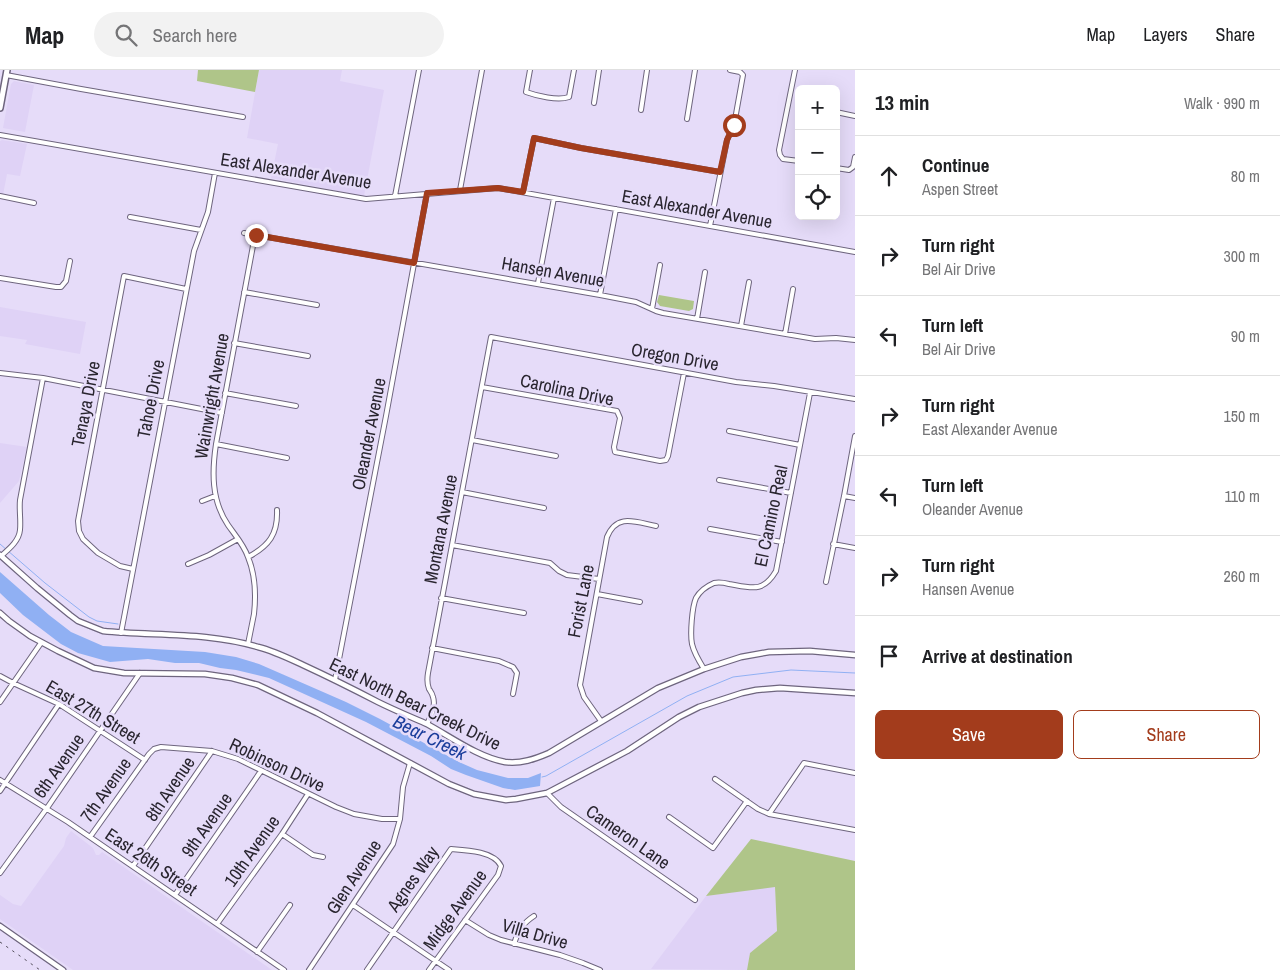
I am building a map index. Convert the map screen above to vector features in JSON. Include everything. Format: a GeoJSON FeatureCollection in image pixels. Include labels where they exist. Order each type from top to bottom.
{"type":"FeatureCollection","features":[{"type":"Feature","properties":{"kind":"main road"},"geometry":{"type":"LineString","coordinates":[[0,108],[7,72]]}},
{"type":"Feature","properties":{"kind":"street"},"geometry":{"type":"LineString","coordinates":[[395,196],[419,70]]}},
{"type":"Feature","properties":{"kind":"street"},"geometry":{"type":"LineString","coordinates":[[460,190],[482,70]]}},
{"type":"Feature","properties":{"kind":"street"},"geometry":{"type":"LineString","coordinates":[[530,70],[526,92],[562,100],[569,98],[574,70]]}},
{"type":"Feature","properties":{"kind":"street"},"geometry":{"type":"LineString","coordinates":[[594,103],[599,70]]}},
{"type":"Feature","properties":{"kind":"street"},"geometry":{"type":"LineString","coordinates":[[641,110],[647,70]]}},
{"type":"Feature","properties":{"kind":"street"},"geometry":{"type":"LineString","coordinates":[[687,119],[695,70]]}},
{"type":"Feature","properties":{"kind":"street"},"geometry":{"type":"LineString","coordinates":[[710,226],[727,140],[734,125],[743,75],[740,72],[730,70]]}},
{"type":"Feature","properties":{"kind":"street"},"geometry":{"type":"LineString","coordinates":[[795,70],[779,150],[783,158],[795,160]]}},
{"type":"Feature","properties":{"kind":"street"},"geometry":{"type":"LineString","coordinates":[[7,72],[81,89],[243,117]]}},
{"type":"Feature","properties":{"kind":"street"},"geometry":{"type":"LineString","coordinates":[[840,113],[855,116]]}},
{"type":"Feature","properties":{"kind":"street","name":"East Alexander Avenue"},"geometry":{"type":"LineString","coordinates":[[0,135],[366,199],[498,188],[855,252]]}},
{"type":"Feature","properties":{"kind":"street"},"geometry":{"type":"LineString","coordinates":[[523,192],[534,138],[720,172]]}},
{"type":"Feature","properties":{"kind":"street"},"geometry":{"type":"LineString","coordinates":[[840,169],[849,170],[853,167],[855,157]]}},
{"type":"Feature","properties":{"kind":"street","name":"Tahoe Drive"},"geometry":{"type":"LineString","coordinates":[[121,633],[186,289],[194,251],[208,212],[215,173]]}},
{"type":"Feature","properties":{"kind":"street","name":"Oleander Avenue"},"geometry":{"type":"LineString","coordinates":[[335,680],[427,193]]}},
{"type":"Feature","properties":{"kind":"street"},"geometry":{"type":"LineString","coordinates":[[0,196],[34,203]]}},
{"type":"Feature","properties":{"kind":"street"},"geometry":{"type":"LineString","coordinates":[[538,283],[554,198]]}},
{"type":"Feature","properties":{"kind":"street"},"geometry":{"type":"LineString","coordinates":[[600,294],[616,209]]}},
{"type":"Feature","properties":{"kind":"street"},"geometry":{"type":"LineString","coordinates":[[130,217],[202,230]]}},
{"type":"Feature","properties":{"kind":"street","name":"Hansen Avenue"},"geometry":{"type":"LineString","coordinates":[[244,233],[600,294],[636,302],[652,310],[785,334],[816,339],[836,338],[855,340]]}},
{"type":"Feature","properties":{"kind":"street","name":"Wainwright Avenue"},"geometry":{"type":"LineString","coordinates":[[248,644],[254,613],[254,584],[248,557],[226,522],[215,496],[213,474],[225,393],[256,235]]}},
{"type":"Feature","properties":{"kind":"street"},"geometry":{"type":"LineString","coordinates":[[0,278],[62,287],[66,281],[70,261]]}},
{"type":"Feature","properties":{"kind":"street"},"geometry":{"type":"LineString","coordinates":[[652,310],[660,265]]}},
{"type":"Feature","properties":{"kind":"street"},"geometry":{"type":"LineString","coordinates":[[696,318],[705,272]]}},
{"type":"Feature","properties":{"kind":"street","name":"Tenaya Drive"},"geometry":{"type":"LineString","coordinates":[[133,568],[120,566],[104,557],[78,531],[78,522],[124,276],[186,289]]}},
{"type":"Feature","properties":{"kind":"street"},"geometry":{"type":"LineString","coordinates":[[741,326],[749,282]]}},
{"type":"Feature","properties":{"kind":"street"},"geometry":{"type":"LineString","coordinates":[[785,334],[793,289]]}},
{"type":"Feature","properties":{"kind":"street"},"geometry":{"type":"LineString","coordinates":[[244,292],[317,305]]}},
{"type":"Feature","properties":{"kind":"street","name":"Oregon Drive"},"geometry":{"type":"LineString","coordinates":[[491,337],[684,373],[855,400]]}},
{"type":"Feature","properties":{"kind":"street","name":"Montana Avenue"},"geometry":{"type":"LineString","coordinates":[[427,724],[434,703],[427,682],[432,648],[491,337]]}},
{"type":"Feature","properties":{"kind":"street"},"geometry":{"type":"LineString","coordinates":[[234,343],[308,356]]}},
{"type":"Feature","properties":{"kind":"street"},"geometry":{"type":"LineString","coordinates":[[0,373],[43,378],[222,413]]}},
{"type":"Feature","properties":{"kind":"street","name":"Carolina Drive"},"geometry":{"type":"LineString","coordinates":[[482,387],[616,411],[620,418],[614,447],[615,452],[660,462],[666,460],[668,456],[684,373]]}},
{"type":"Feature","properties":{"kind":"street"},"geometry":{"type":"LineString","coordinates":[[2,555],[15,542],[20,530],[20,500],[43,378]]}},
{"type":"Feature","properties":{"kind":"street"},"geometry":{"type":"LineString","coordinates":[[225,393],[296,406]]}},
{"type":"Feature","properties":{"kind":"street","name":"El Camino Real"},"geometry":{"type":"LineString","coordinates":[[704,668],[691,642],[696,599],[701,592],[716,582],[752,588],[760,587],[771,580],[776,571],[810,393]]}},
{"type":"Feature","properties":{"kind":"street"},"geometry":{"type":"LineString","coordinates":[[729,431],[800,445]]}},
{"type":"Feature","properties":{"kind":"street"},"geometry":{"type":"LineString","coordinates":[[826,582],[855,436]]}},
{"type":"Feature","properties":{"kind":"street"},"geometry":{"type":"LineString","coordinates":[[472,440],[556,456]]}},
{"type":"Feature","properties":{"kind":"street"},"geometry":{"type":"LineString","coordinates":[[216,444],[287,458]]}},
{"type":"Feature","properties":{"kind":"street"},"geometry":{"type":"LineString","coordinates":[[719,480],[791,493]]}},
{"type":"Feature","properties":{"kind":"street"},"geometry":{"type":"LineString","coordinates":[[462,492],[544,508]]}},
{"type":"Feature","properties":{"kind":"street"},"geometry":{"type":"LineString","coordinates":[[202,500],[215,496]]}},
{"type":"Feature","properties":{"kind":"street"},"geometry":{"type":"LineString","coordinates":[[844,496],[855,498]]}},
{"type":"Feature","properties":{"kind":"street"},"geometry":{"type":"LineString","coordinates":[[248,557],[259,551],[270,540],[278,520],[277,510]]}},
{"type":"Feature","properties":{"kind":"street","name":"Forist Lane"},"geometry":{"type":"LineString","coordinates":[[601,721],[584,697],[580,685],[607,537],[610,529],[615,524],[625,521],[656,526]]}},
{"type":"Feature","properties":{"kind":"street"},"geometry":{"type":"LineString","coordinates":[[710,529],[782,542]]}},
{"type":"Feature","properties":{"kind":"street"},"geometry":{"type":"LineString","coordinates":[[188,564],[238,539]]}},
{"type":"Feature","properties":{"kind":"street"},"geometry":{"type":"LineString","coordinates":[[833,544],[855,548]]}},
{"type":"Feature","properties":{"kind":"street"},"geometry":{"type":"LineString","coordinates":[[452,545],[550,564],[568,575],[599,579]]}},
{"type":"Feature","properties":{"kind":"street","name":"East North Bear Creek Drive"},"geometry":{"type":"LineString","coordinates":[[2,555],[37,588],[78,621],[103,631],[188,636],[248,644],[278,654],[335,680],[427,724],[478,752],[506,762],[520,762],[549,753],[658,688],[704,668],[741,657],[769,652],[810,650],[855,655]]}},
{"type":"Feature","properties":{"kind":"street"},"geometry":{"type":"LineString","coordinates":[[597,594],[640,602]]}},
{"type":"Feature","properties":{"kind":"street"},"geometry":{"type":"LineString","coordinates":[[441,598],[524,613]]}},
{"type":"Feature","properties":{"kind":"street"},"geometry":{"type":"LineString","coordinates":[[0,613],[41,643],[94,668],[115,672],[205,674],[232,678],[258,685],[449,784],[488,798],[506,800],[516,800],[548,793],[628,751],[679,717],[699,707],[742,693],[780,688],[855,693]]}},
{"type":"Feature","properties":{"kind":"street"},"geometry":{"type":"LineString","coordinates":[[0,702],[41,643]]}},
{"type":"Feature","properties":{"kind":"street"},"geometry":{"type":"LineString","coordinates":[[432,648],[499,661],[513,667],[517,673],[513,694]]}},
{"type":"Feature","properties":{"kind":"street","name":"6th Avenue"},"geometry":{"type":"LineString","coordinates":[[0,873],[140,673]]}},
{"type":"Feature","properties":{"kind":"street","name":"East 27th Street"},"geometry":{"type":"LineString","coordinates":[[0,676],[13,684],[59,704],[145,760]]}},
{"type":"Feature","properties":{"kind":"street"},"geometry":{"type":"LineString","coordinates":[[0,791],[59,704]]}},
{"type":"Feature","properties":{"kind":"street","name":"Robinson Drive"},"geometry":{"type":"LineString","coordinates":[[145,760],[154,749],[161,747],[212,751],[238,759],[336,808],[354,814],[382,819],[400,819]]}},
{"type":"Feature","properties":{"kind":"street","name":"8th Avenue"},"geometry":{"type":"LineString","coordinates":[[134,866],[212,751]]}},
{"type":"Feature","properties":{"kind":"street","name":"7th Avenue"},"geometry":{"type":"LineString","coordinates":[[90,837],[145,760]]}},
{"type":"Feature","properties":{"kind":"street"},"geometry":{"type":"LineString","coordinates":[[769,814],[804,763],[855,772]]}},
{"type":"Feature","properties":{"kind":"street","name":"Glen Avenue"},"geometry":{"type":"LineString","coordinates":[[309,970],[388,852],[398,832],[403,787],[410,764]]}},
{"type":"Feature","properties":{"kind":"street","name":"9th Avenue"},"geometry":{"type":"LineString","coordinates":[[175,895],[261,771]]}},
{"type":"Feature","properties":{"kind":"street"},"geometry":{"type":"LineString","coordinates":[[715,778],[758,809],[769,814],[855,830]]}},
{"type":"Feature","properties":{"kind":"street","name":"East 26th Street"},"geometry":{"type":"LineString","coordinates":[[0,780],[47,808],[134,866],[284,970]]}},
{"type":"Feature","properties":{"kind":"street","name":"Cameron Lane"},"geometry":{"type":"LineString","coordinates":[[548,793],[561,807],[695,900]]}},
{"type":"Feature","properties":{"kind":"street","name":"10th Avenue"},"geometry":{"type":"LineString","coordinates":[[217,924],[282,834],[308,794]]}},
{"type":"Feature","properties":{"kind":"street"},"geometry":{"type":"LineString","coordinates":[[669,817],[713,848],[747,801]]}},
{"type":"Feature","properties":{"kind":"street"},"geometry":{"type":"LineString","coordinates":[[282,834],[313,855],[322,857]]}},
{"type":"Feature","properties":{"kind":"street","name":"Agnes Way"},"geometry":{"type":"LineString","coordinates":[[367,970],[451,848],[486,854],[499,861],[501,866]]}},
{"type":"Feature","properties":{"kind":"street","name":"Midge Avenue"},"geometry":{"type":"LineString","coordinates":[[429,970],[498,875],[501,866]]}},
{"type":"Feature","properties":{"kind":"street"},"geometry":{"type":"LineString","coordinates":[[257,952],[290,905]]}},
{"type":"Feature","properties":{"kind":"street"},"geometry":{"type":"LineString","coordinates":[[353,905],[449,970]]}},
{"type":"Feature","properties":{"kind":"street"},"geometry":{"type":"LineString","coordinates":[[514,944],[521,926],[534,916]]}},
{"type":"Feature","properties":{"kind":"street","name":"Villa Drive"},"geometry":{"type":"LineString","coordinates":[[465,920],[501,940],[560,955],[583,962],[600,970]]}},
{"type":"Feature","properties":{"kind":"street"},"geometry":{"type":"LineString","coordinates":[[0,926],[63,970]]}},
{"type":"Feature","properties":{"kind":"shaded area"},"geometry":{"type":"Polygon","coordinates":[[[259,70],[342,70],[340,81],[384,90],[364,196],[271,178],[278,144],[247,138],[259,70]]]}},
{"type":"Feature","properties":{"kind":"shaded area"},"geometry":{"type":"Polygon","coordinates":[[[14,81],[34,85],[25,132],[3,128],[11,84],[14,81]]]}},
{"type":"Feature","properties":{"kind":"shaded area"},"geometry":{"type":"Polygon","coordinates":[[[0,141],[27,144],[20,176],[7,174],[3,195],[0,194],[0,141]]]}},
{"type":"Feature","properties":{"kind":"shaded area"},"geometry":{"type":"Polygon","coordinates":[[[0,307],[86,322],[80,354],[25,344],[27,340],[0,336],[0,307]]]}},
{"type":"Feature","properties":{"kind":"shaded area"},"geometry":{"type":"Polygon","coordinates":[[[0,443],[27,447],[19,481],[0,503],[0,443]]]}},
{"type":"Feature","properties":{"kind":"shaded area"},"geometry":{"type":"Polygon","coordinates":[[[71,831],[93,848],[96,855],[102,852],[272,970],[73,970],[0,919],[0,895],[13,904],[21,906],[64,846],[66,838],[71,831]]]}},
{"type":"Feature","properties":{"kind":"shaded area"},"geometry":{"type":"Polygon","coordinates":[[[775,886],[777,931],[750,953],[747,970],[651,969],[706,896],[775,886]]]}},
{"type":"Feature","properties":{"kind":"green space"},"geometry":{"type":"Polygon","coordinates":[[[198,70],[259,70],[255,92],[197,81],[198,70]]]}},
{"type":"Feature","properties":{"kind":"green space"},"geometry":{"type":"Polygon","coordinates":[[[659,295],[694,301],[693,309],[689,311],[660,306],[657,302],[659,295]]]}},
{"type":"Feature","properties":{"kind":"green space"},"geometry":{"type":"Polygon","coordinates":[[[751,839],[855,861],[855,970],[747,970],[750,953],[777,931],[775,887],[706,896],[751,839]]]}},
{"type":"Feature","properties":{"kind":"water"},"geometry":{"type":"Polygon","coordinates":[[[0,572],[71,632],[103,646],[205,652],[236,657],[259,664],[346,702],[477,770],[508,778],[528,778],[541,773],[540,786],[515,790],[503,788],[466,775],[451,769],[431,756],[366,722],[269,678],[199,663],[175,663],[148,659],[110,662],[78,653],[61,644],[23,615],[0,593],[0,572]]]}},
{"type":"Feature","properties":{"kind":"waterway"},"geometry":{"type":"LineString","coordinates":[[0,544],[45,583],[89,617],[97,621],[118,624]]}},
{"type":"Feature","properties":{"kind":"waterway","name":"Bear Creek"},"geometry":{"type":"LineString","coordinates":[[542,777],[687,696],[733,677],[791,670],[855,673]]}},
{"type":"Feature","properties":{"kind":"railway"},"geometry":{"type":"LineString","coordinates":[[0,942],[40,970]]}},
{"type":"Feature","properties":{"kind":"route"},"geometry":{"type":"LineString","coordinates":[[256,235],[414,263],[427,193],[498,188],[523,192],[534,138],[720,172],[727,140],[734,125]]}}]}
